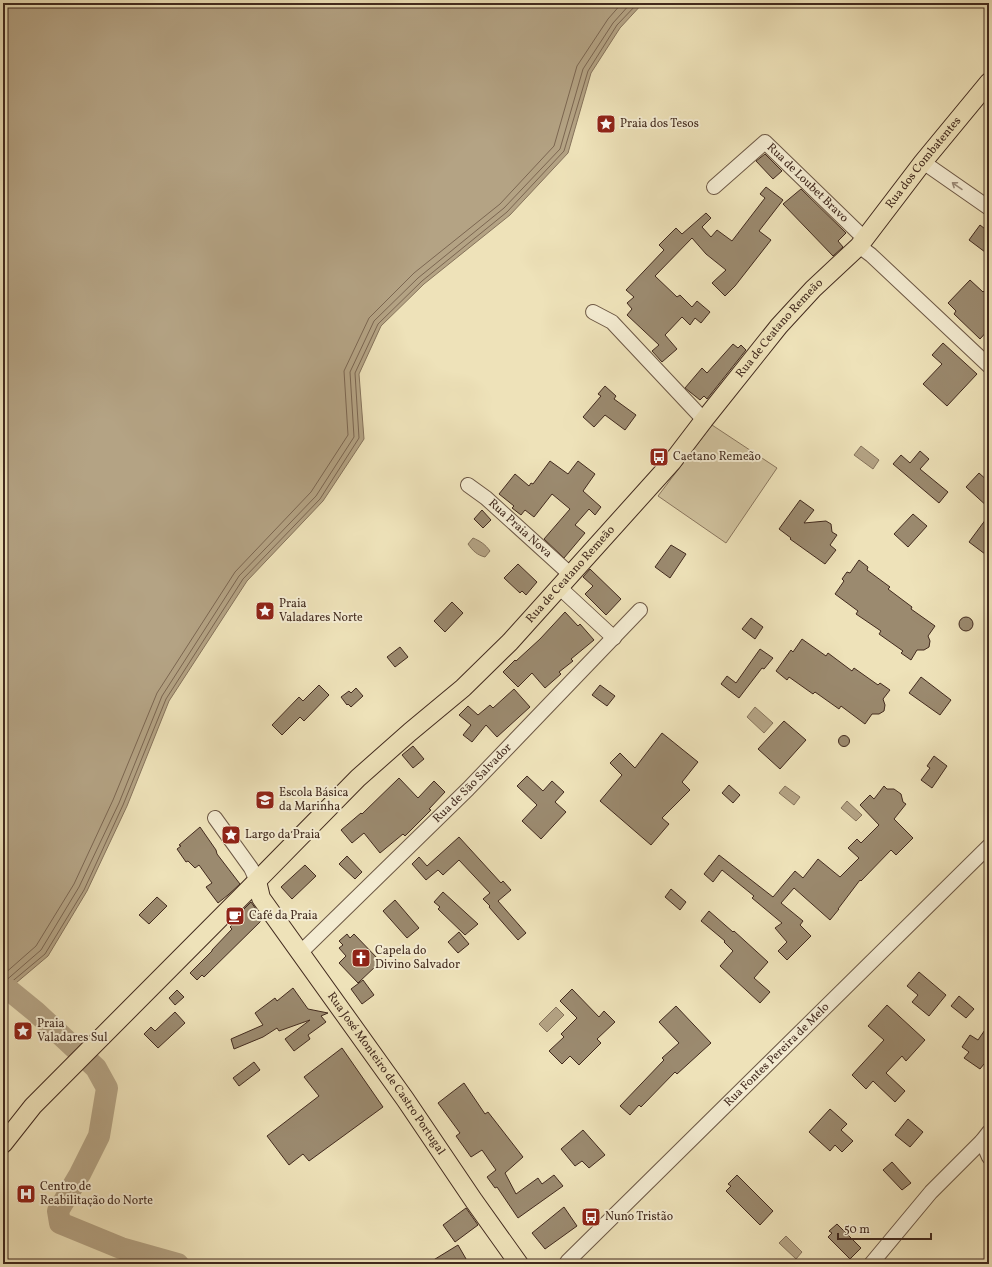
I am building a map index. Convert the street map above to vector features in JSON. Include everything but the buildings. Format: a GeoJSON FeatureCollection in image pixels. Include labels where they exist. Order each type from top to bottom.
{"type":"FeatureCollection","features":[{"type":"Feature","properties":{"kind":"main road","name":"Rua dos Combatentes"},"geometry":{"type":"LineString","coordinates":[[862,242],[923,162],[989,82]]}},
{"type":"Feature","properties":{"kind":"main road","name":"Rua de Ceatano Remeão"},"geometry":{"type":"LineString","coordinates":[[3,1144],[33,1106],[358,778],[474,678],[510,642],[672,462],[779,326],[813,289],[862,242]]}},
{"type":"Feature","properties":{"kind":"main road","name":"Rua José Monteiro de Castro Portugal"},"geometry":{"type":"LineString","coordinates":[[257,881],[262,898],[405,1099],[474,1201],[519,1264]]}},
{"type":"Feature","properties":{"kind":"street","name":"Rua de Loubet Bravo"},"geometry":{"type":"LineString","coordinates":[[714,187],[765,142],[862,242],[871,255],[989,366]]}},
{"type":"Feature","properties":{"kind":"street"},"geometry":{"type":"LineString","coordinates":[[923,162],[989,208]]}},
{"type":"Feature","properties":{"kind":"street"},"geometry":{"type":"LineString","coordinates":[[593,312],[612,322],[704,420]]}},
{"type":"Feature","properties":{"kind":"street","name":"Rua Praia Nova"},"geometry":{"type":"LineString","coordinates":[[468,485],[486,498],[565,581],[614,638]]}},
{"type":"Feature","properties":{"kind":"street","name":"Rua de São Salvador"},"geometry":{"type":"LineString","coordinates":[[300,953],[468,789],[640,610]]}},
{"type":"Feature","properties":{"kind":"street"},"geometry":{"type":"LineString","coordinates":[[215,818],[251,868],[257,881]]}},
{"type":"Feature","properties":{"kind":"street","name":"Rua Fontes Pereira de Melo"},"geometry":{"type":"LineString","coordinates":[[566,1264],[568,1260],[989,846]]}},
{"type":"Feature","properties":{"kind":"street"},"geometry":{"type":"LineString","coordinates":[[986,1136],[989,1157]]}},
{"type":"Feature","properties":{"kind":"street"},"geometry":{"type":"LineString","coordinates":[[871,1264],[931,1192],[986,1136]]}},
{"type":"Feature","properties":{"kind":"shaded area"},"geometry":{"type":"Polygon","coordinates":[[[712,425],[777,468],[726,543],[658,496],[712,425]]]}},
{"type":"Feature","properties":{"kind":"water"},"geometry":{"type":"Polygon","coordinates":[[[3,3],[643,3],[620,28],[591,73],[568,153],[510,215],[424,284],[381,326],[359,374],[364,439],[323,501],[247,581],[169,701],[127,806],[87,891],[48,956],[3,994],[3,3]]]}},
{"type":"Feature","properties":{"kind":"water"},"geometry":{"type":"Polygon","coordinates":[[[861,446],[879,460],[873,469],[854,455],[861,446]]]}},
{"type":"Feature","properties":{"kind":"water"},"geometry":{"type":"Polygon","coordinates":[[[473,538],[486,546],[490,551],[485,557],[475,552],[468,544],[473,538]]]}},
{"type":"Feature","properties":{"kind":"water"},"geometry":{"type":"Polygon","coordinates":[[[755,707],[773,723],[764,733],[747,717],[755,707]]]}},
{"type":"Feature","properties":{"kind":"water"},"geometry":{"type":"Polygon","coordinates":[[[785,786],[800,797],[794,805],[779,793],[785,786]]]}},
{"type":"Feature","properties":{"kind":"water"},"geometry":{"type":"Polygon","coordinates":[[[847,801],[862,815],[856,821],[841,808],[847,801]]]}},
{"type":"Feature","properties":{"kind":"water"},"geometry":{"type":"Polygon","coordinates":[[[556,1007],[564,1015],[547,1032],[539,1024],[556,1007]]]}},
{"type":"Feature","properties":{"kind":"water"},"geometry":{"type":"Polygon","coordinates":[[[786,1236],[802,1252],[796,1259],[779,1243],[786,1236]]]}},
{"type":"Feature","properties":{"kind":"waterway"},"geometry":{"type":"LineString","coordinates":[[9,990],[36,1012],[96,1068],[107,1088],[99,1136],[80,1174],[58,1211],[60,1223],[121,1248],[178,1264]]}},
{"type":"Feature","properties":{"kind":"place","name":"Praia dos Tesos"},"geometry":{"type":"Point","coordinates":[606,124]}},
{"type":"Feature","properties":{"kind":"place","name":"Caetano Remeão"},"geometry":{"type":"Point","coordinates":[659,457]}},
{"type":"Feature","properties":{"kind":"place","name":"Praia Valadares Norte"},"geometry":{"type":"Point","coordinates":[265,611]}},
{"type":"Feature","properties":{"kind":"place","name":"Escola Básica da Marinha"},"geometry":{"type":"Point","coordinates":[265,800]}},
{"type":"Feature","properties":{"kind":"place","name":"Largo da Praia"},"geometry":{"type":"Point","coordinates":[231,835]}},
{"type":"Feature","properties":{"kind":"place","name":"Café da Praia"},"geometry":{"type":"Point","coordinates":[235,916]}},
{"type":"Feature","properties":{"kind":"place","name":"Capela do Divino Salvador"},"geometry":{"type":"Point","coordinates":[361,958]}},
{"type":"Feature","properties":{"kind":"place","name":"Praia Valadares Sul"},"geometry":{"type":"Point","coordinates":[23,1031]}},
{"type":"Feature","properties":{"kind":"place","name":"Centro de Reabilitação do Norte"},"geometry":{"type":"Point","coordinates":[26,1194]}},
{"type":"Feature","properties":{"kind":"place","name":"Nuno Tristão"},"geometry":{"type":"Point","coordinates":[591,1217]}}]}
